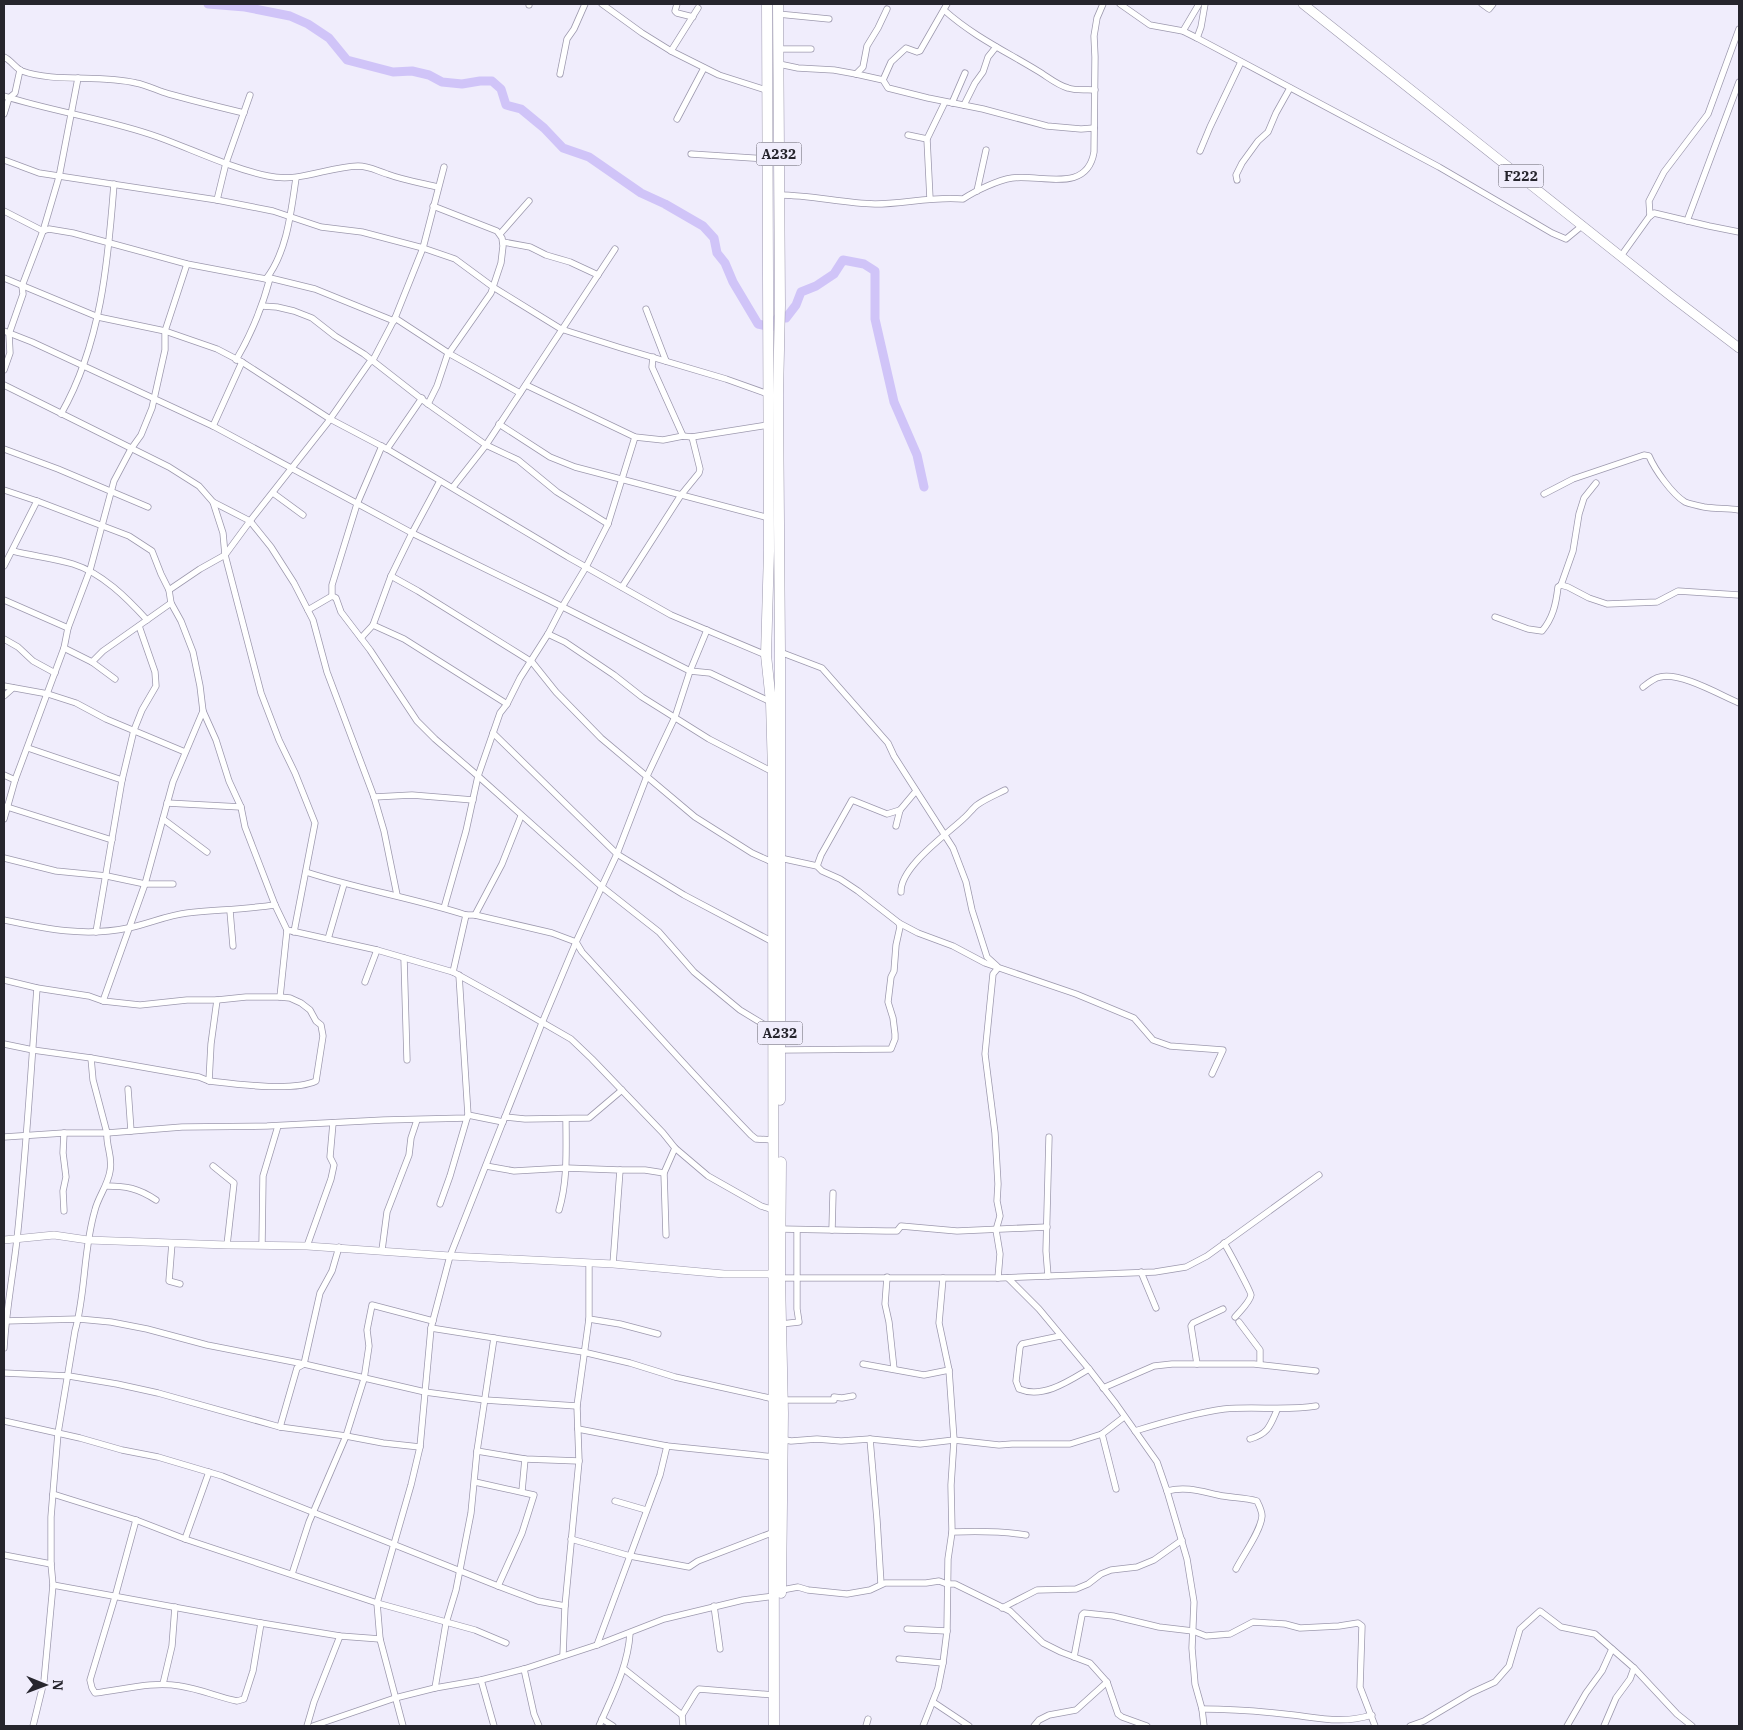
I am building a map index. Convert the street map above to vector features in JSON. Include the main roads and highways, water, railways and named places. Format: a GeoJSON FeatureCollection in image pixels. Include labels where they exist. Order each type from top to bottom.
{"type":"FeatureCollection","features":[{"type":"Feature","properties":{"kind":"highway","name":"A232"},"geometry":{"type":"LineString","coordinates":[[767,4],[766,90],[779,195],[780,305],[774,551],[766,654],[772,702],[776,840]]}},
{"type":"Feature","properties":{"kind":"highway","name":"A232"},"geometry":{"type":"LineString","coordinates":[[774,1726],[782,1437],[778,1400],[774,1210],[774,1140],[780,1050],[776,840],[780,652],[774,551],[769,518],[768,159],[773,135],[779,64],[778,9]]}},
{"type":"Feature","properties":{"kind":"highway","name":"A232"},"geometry":{"type":"LineString","coordinates":[[776,860],[773,942],[773,1030],[780,1229],[776,1276],[782,1324],[775,1457],[774,1532],[778,1593],[781,1726]]}},
{"type":"Feature","properties":{"kind":"main road","name":"F222"},"geometry":{"type":"LineString","coordinates":[[1303,4],[1739,348]]}},
{"type":"Feature","properties":{"kind":"waterway"},"geometry":{"type":"LineString","coordinates":[[208,4],[245,7],[290,16],[308,24],[329,38],[347,60],[393,72],[412,71],[429,75],[442,82],[462,84],[492,81],[501,89],[506,105],[521,109],[544,128],[563,148],[589,157],[641,193],[665,204],[703,226],[714,238],[717,253],[725,263],[733,282],[758,324],[771,327],[780,315],[786,318],[796,305],[801,292],[816,286],[834,274],[843,260],[864,264],[875,271],[875,319],[894,402],[917,455],[924,487]]}}]}
